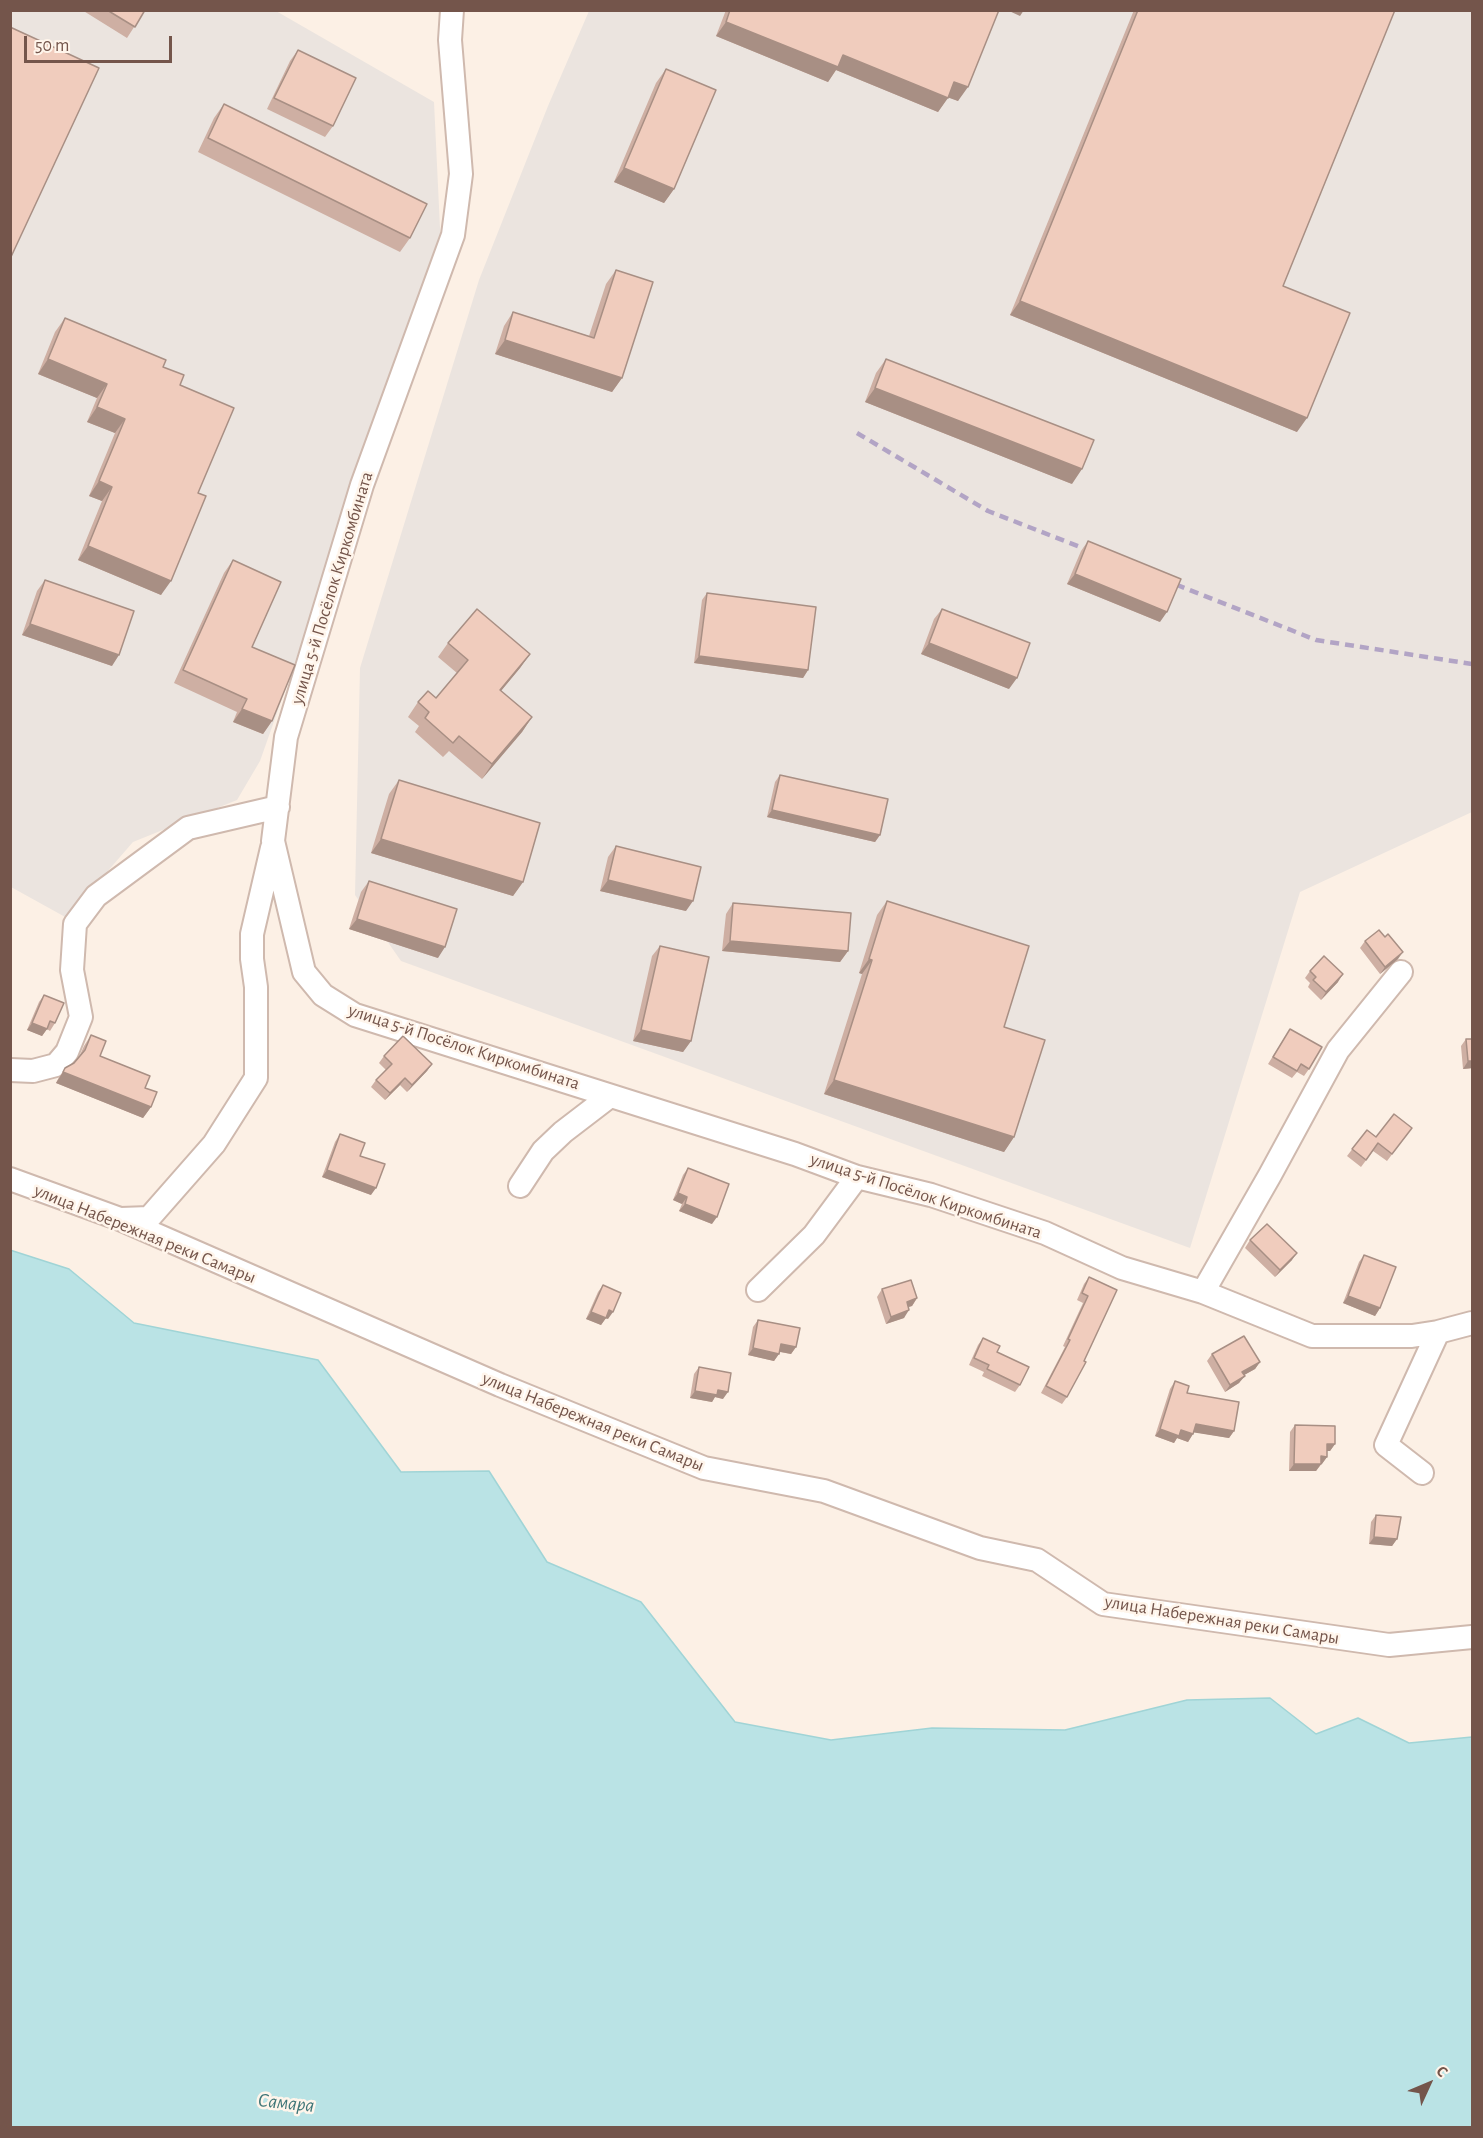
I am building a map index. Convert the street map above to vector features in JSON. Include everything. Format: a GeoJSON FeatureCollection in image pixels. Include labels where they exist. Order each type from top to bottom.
{"type":"FeatureCollection","features":[{"type":"Feature","properties":{"kind":"street","name":"улица 5-й Посёлок Киркомбината"},"geometry":{"type":"LineString","coordinates":[[452,10],[450,40],[461,174],[453,235],[362,485],[286,737],[273,841],[304,972],[323,995],[355,1015],[795,1154],[857,1177],[931,1195],[1045,1233],[1122,1268],[1203,1292],[1312,1336],[1412,1336],[1473,1323]]}},
{"type":"Feature","properties":{"kind":"street"},"geometry":{"type":"LineString","coordinates":[[10,1070],[33,1071],[56,1065],[67,1052],[81,1017],[72,970],[75,924],[96,896],[188,828],[278,807]]}},
{"type":"Feature","properties":{"kind":"street"},"geometry":{"type":"LineString","coordinates":[[120,1219],[149,1218],[214,1144],[256,1078],[256,987],[252,959],[252,934],[273,841]]}},
{"type":"Feature","properties":{"kind":"street"},"geometry":{"type":"LineString","coordinates":[[1203,1292],[1338,1050],[1401,972]]}},
{"type":"Feature","properties":{"kind":"street"},"geometry":{"type":"LineString","coordinates":[[520,1186],[543,1151],[563,1132],[610,1096]]}},
{"type":"Feature","properties":{"kind":"street"},"geometry":{"type":"LineString","coordinates":[[758,1290],[814,1235],[857,1177]]}},
{"type":"Feature","properties":{"kind":"street","name":"улица Набережная реки Самары"},"geometry":{"type":"LineString","coordinates":[[10,1179],[120,1219],[500,1385],[704,1468],[824,1491],[980,1548],[1037,1560],[1103,1604],[1389,1645],[1473,1637]]}},
{"type":"Feature","properties":{"kind":"street"},"geometry":{"type":"LineString","coordinates":[[1422,1473],[1386,1445],[1438,1332]]}},
{"type":"Feature","properties":{"kind":"shaded area"},"geometry":{"type":"Polygon","coordinates":[[[11,11],[276,11],[434,102],[441,249],[260,761],[237,800],[133,842],[67,918],[11,887],[11,11]]]}},
{"type":"Feature","properties":{"kind":"shaded area"},"geometry":{"type":"Polygon","coordinates":[[[589,11],[1472,11],[1472,812],[1300,892],[1190,1248],[401,961],[355,895],[360,668],[479,280],[548,106],[589,11]]]}},
{"type":"Feature","properties":{"kind":"water","name":"Самара"},"geometry":{"type":"Polygon","coordinates":[[[10,1250],[69,1269],[134,1323],[318,1360],[401,1472],[489,1471],[547,1562],[641,1602],[735,1722],[831,1740],[932,1728],[1065,1730],[1187,1700],[1270,1698],[1316,1734],[1358,1718],[1409,1743],[1472,1737],[1472,2127],[11,2127],[10,1250]]]}},
{"type":"Feature","properties":{"kind":"building"},"geometry":{"type":"Polygon","coordinates":[[[107,10],[145,10],[135,27],[107,10]]]}},
{"type":"Feature","properties":{"kind":"building"},"geometry":{"type":"Polygon","coordinates":[[[730,10],[999,10],[968,87],[954,82],[948,98],[843,55],[838,67],[726,22],[730,10]]]}},
{"type":"Feature","properties":{"kind":"building"},"geometry":{"type":"Polygon","coordinates":[[[1138,10],[1395,10],[1283,286],[1350,313],[1307,418],[1020,301],[1138,10]]]}},
{"type":"Feature","properties":{"kind":"building"},"geometry":{"type":"Polygon","coordinates":[[[10,27],[99,68],[10,259],[10,27]]]}},
{"type":"Feature","properties":{"kind":"building"},"geometry":{"type":"Polygon","coordinates":[[[298,50],[356,78],[333,126],[274,98],[298,50]]]}},
{"type":"Feature","properties":{"kind":"building"},"geometry":{"type":"Polygon","coordinates":[[[666,69],[716,90],[674,189],[624,168],[666,69]]]}},
{"type":"Feature","properties":{"kind":"building"},"geometry":{"type":"Polygon","coordinates":[[[224,104],[427,204],[410,238],[208,138],[224,104]]]}},
{"type":"Feature","properties":{"kind":"building"},"geometry":{"type":"Polygon","coordinates":[[[616,270],[653,282],[622,378],[505,340],[513,312],[594,338],[616,270]]]}},
{"type":"Feature","properties":{"kind":"building"},"geometry":{"type":"Polygon","coordinates":[[[65,318],[166,360],[163,367],[184,375],[180,385],[234,408],[198,493],[206,496],[171,581],[88,546],[112,487],[99,481],[125,419],[97,407],[107,384],[48,359],[65,318]]]}},
{"type":"Feature","properties":{"kind":"building"},"geometry":{"type":"Polygon","coordinates":[[[886,359],[1094,440],[1082,469],[875,388],[886,359]]]}},
{"type":"Feature","properties":{"kind":"building"},"geometry":{"type":"Polygon","coordinates":[[[1088,541],[1181,579],[1167,612],[1075,574],[1088,541]]]}},
{"type":"Feature","properties":{"kind":"building"},"geometry":{"type":"Polygon","coordinates":[[[233,560],[281,582],[252,647],[295,665],[272,721],[242,709],[247,699],[183,670],[233,560]]]}},
{"type":"Feature","properties":{"kind":"building"},"geometry":{"type":"Polygon","coordinates":[[[45,580],[134,611],[119,655],[30,624],[45,580]]]}},
{"type":"Feature","properties":{"kind":"building"},"geometry":{"type":"Polygon","coordinates":[[[707,593],[816,607],[808,670],[699,656],[707,593]]]}},
{"type":"Feature","properties":{"kind":"building"},"geometry":{"type":"Polygon","coordinates":[[[477,609],[530,654],[500,690],[532,717],[492,764],[459,736],[453,743],[425,718],[429,712],[418,702],[428,691],[436,698],[468,660],[448,643],[477,609]]]}},
{"type":"Feature","properties":{"kind":"building"},"geometry":{"type":"Polygon","coordinates":[[[942,609],[1030,643],[1017,678],[929,643],[942,609]]]}},
{"type":"Feature","properties":{"kind":"building"},"geometry":{"type":"Polygon","coordinates":[[[780,775],[888,799],[880,835],[772,810],[780,775]]]}},
{"type":"Feature","properties":{"kind":"building"},"geometry":{"type":"Polygon","coordinates":[[[399,780],[540,823],[523,882],[381,839],[399,780]]]}},
{"type":"Feature","properties":{"kind":"building"},"geometry":{"type":"Polygon","coordinates":[[[616,846],[701,867],[693,901],[608,880],[616,846]]]}},
{"type":"Feature","properties":{"kind":"building"},"geometry":{"type":"Polygon","coordinates":[[[369,881],[457,909],[445,947],[357,919],[369,881]]]}},
{"type":"Feature","properties":{"kind":"building"},"geometry":{"type":"Polygon","coordinates":[[[887,901],[1029,946],[1004,1027],[1045,1040],[1014,1137],[834,1080],[872,960],[869,959],[887,901]]]}},
{"type":"Feature","properties":{"kind":"building"},"geometry":{"type":"Polygon","coordinates":[[[733,903],[851,913],[848,951],[730,941],[733,903]]]}},
{"type":"Feature","properties":{"kind":"building"},"geometry":{"type":"Polygon","coordinates":[[[1379,930],[1385,937],[1388,934],[1403,952],[1385,967],[1365,941],[1379,930]]]}},
{"type":"Feature","properties":{"kind":"building"},"geometry":{"type":"Polygon","coordinates":[[[660,946],[709,957],[691,1041],[641,1030],[660,946]]]}},
{"type":"Feature","properties":{"kind":"building"},"geometry":{"type":"Polygon","coordinates":[[[1324,956],[1343,974],[1326,992],[1313,980],[1316,977],[1310,971],[1324,956]]]}},
{"type":"Feature","properties":{"kind":"building"},"geometry":{"type":"Polygon","coordinates":[[[44,995],[64,1003],[55,1023],[50,1021],[47,1029],[32,1023],[44,995]]]}},
{"type":"Feature","properties":{"kind":"building"},"geometry":{"type":"Polygon","coordinates":[[[1290,1029],[1322,1047],[1309,1069],[1301,1064],[1297,1071],[1273,1057],[1290,1029]]]}},
{"type":"Feature","properties":{"kind":"building"},"geometry":{"type":"Polygon","coordinates":[[[91,1035],[106,1041],[100,1056],[150,1076],[145,1088],[157,1092],[151,1107],[63,1072],[85,1050],[91,1035]]]}},
{"type":"Feature","properties":{"kind":"building"},"geometry":{"type":"Polygon","coordinates":[[[403,1036],[432,1064],[412,1085],[405,1078],[390,1093],[376,1080],[392,1064],[384,1056],[403,1036]]]}},
{"type":"Feature","properties":{"kind":"building"},"geometry":{"type":"Polygon","coordinates":[[[1466,1039],[1473,1039],[1473,1061],[1468,1061],[1466,1039]]]}},
{"type":"Feature","properties":{"kind":"building"},"geometry":{"type":"Polygon","coordinates":[[[1394,1114],[1412,1128],[1392,1154],[1378,1143],[1366,1160],[1352,1149],[1367,1130],[1376,1137],[1394,1114]]]}},
{"type":"Feature","properties":{"kind":"building"},"geometry":{"type":"Polygon","coordinates":[[[340,1134],[365,1143],[360,1156],[385,1164],[376,1188],[327,1170],[340,1134]]]}},
{"type":"Feature","properties":{"kind":"building"},"geometry":{"type":"Polygon","coordinates":[[[688,1168],[729,1184],[717,1217],[685,1204],[687,1197],[678,1193],[688,1168]]]}},
{"type":"Feature","properties":{"kind":"building"},"geometry":{"type":"Polygon","coordinates":[[[1267,1224],[1297,1253],[1280,1270],[1250,1240],[1267,1224]]]}},
{"type":"Feature","properties":{"kind":"building"},"geometry":{"type":"Polygon","coordinates":[[[1364,1255],[1396,1267],[1380,1308],[1348,1296],[1364,1255]]]}},
{"type":"Feature","properties":{"kind":"building"},"geometry":{"type":"Polygon","coordinates":[[[1089,1277],[1117,1290],[1084,1361],[1086,1362],[1067,1397],[1046,1386],[1070,1340],[1068,1339],[1088,1296],[1082,1293],[1089,1277]]]}},
{"type":"Feature","properties":{"kind":"building"},"geometry":{"type":"Polygon","coordinates":[[[911,1280],[917,1298],[907,1302],[909,1310],[891,1317],[882,1289],[911,1280]]]}},
{"type":"Feature","properties":{"kind":"building"},"geometry":{"type":"Polygon","coordinates":[[[603,1285],[621,1293],[613,1312],[609,1310],[606,1318],[591,1312],[603,1285]]]}},
{"type":"Feature","properties":{"kind":"building"},"geometry":{"type":"Polygon","coordinates":[[[758,1320],[800,1328],[796,1347],[781,1344],[779,1354],[753,1348],[758,1320]]]}},
{"type":"Feature","properties":{"kind":"building"},"geometry":{"type":"Polygon","coordinates":[[[1244,1336],[1260,1362],[1242,1372],[1245,1376],[1230,1385],[1212,1354],[1244,1336]]]}},
{"type":"Feature","properties":{"kind":"building"},"geometry":{"type":"Polygon","coordinates":[[[983,1338],[1000,1346],[997,1352],[1029,1367],[1020,1385],[987,1369],[989,1365],[974,1358],[983,1338]]]}},
{"type":"Feature","properties":{"kind":"building"},"geometry":{"type":"Polygon","coordinates":[[[699,1367],[731,1373],[728,1392],[718,1390],[717,1395],[695,1391],[699,1367]]]}},
{"type":"Feature","properties":{"kind":"building"},"geometry":{"type":"Polygon","coordinates":[[[1175,1381],[1189,1386],[1187,1393],[1239,1402],[1234,1431],[1196,1424],[1193,1434],[1181,1430],[1179,1436],[1160,1429],[1175,1381]]]}},
{"type":"Feature","properties":{"kind":"building"},"geometry":{"type":"Polygon","coordinates":[[[1295,1425],[1335,1426],[1335,1444],[1327,1444],[1327,1457],[1321,1456],[1321,1464],[1294,1464],[1295,1425]]]}},
{"type":"Feature","properties":{"kind":"building"},"geometry":{"type":"Polygon","coordinates":[[[1376,1515],[1401,1517],[1397,1539],[1374,1537],[1376,1515]]]}},
{"type":"Feature","properties":{"kind":"railway"},"geometry":{"type":"LineString","coordinates":[[857,433],[988,511],[1098,554]]}},
{"type":"Feature","properties":{"kind":"railway"},"geometry":{"type":"LineString","coordinates":[[1162,579],[1316,640],[1472,664]]}}]}
